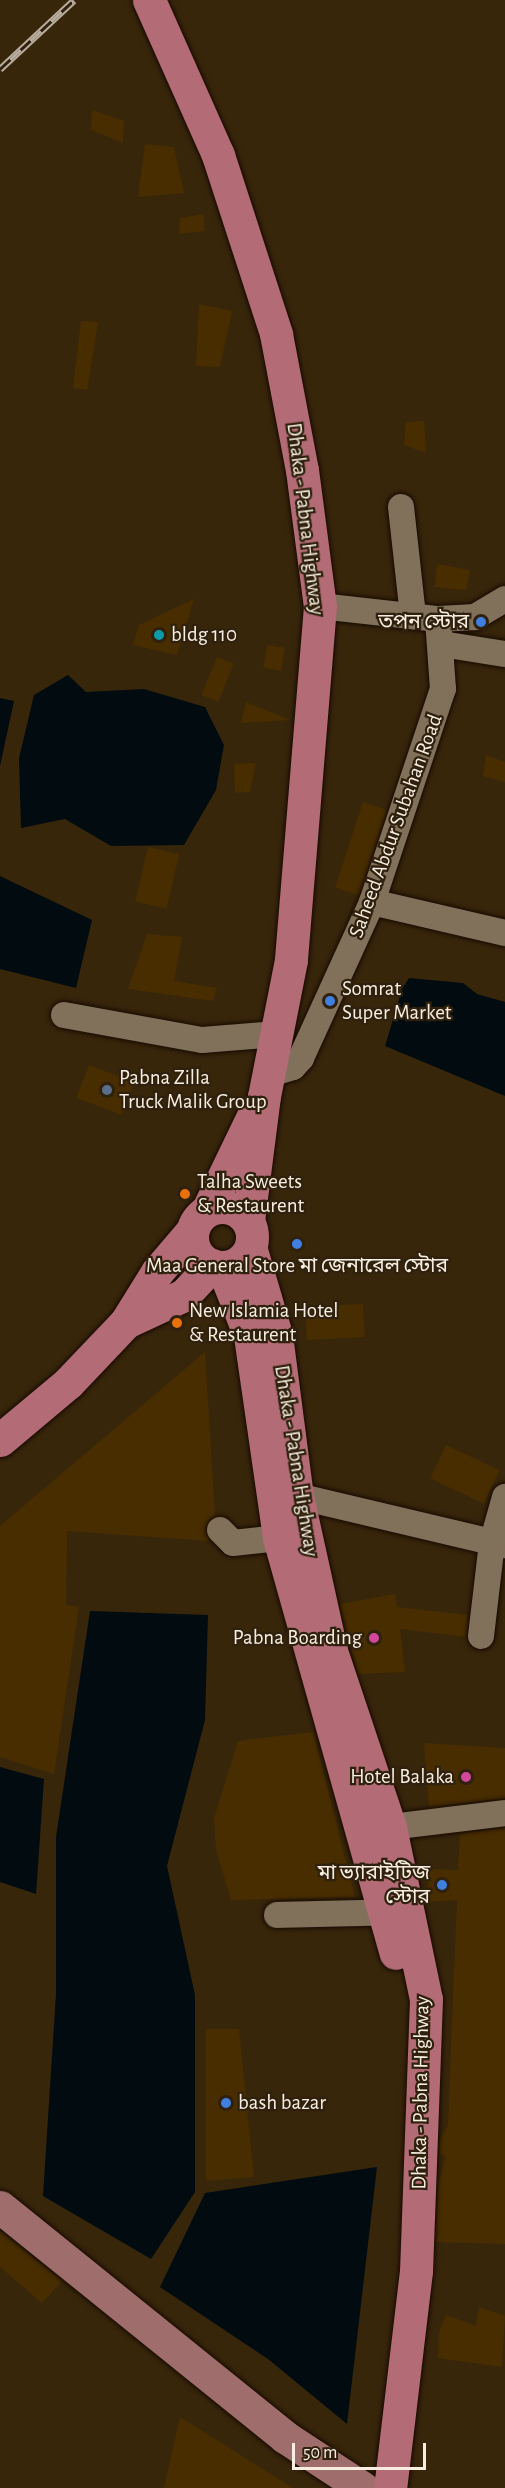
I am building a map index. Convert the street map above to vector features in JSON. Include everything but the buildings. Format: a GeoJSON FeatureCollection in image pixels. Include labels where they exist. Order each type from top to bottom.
{"type":"FeatureCollection","features":[{"type":"Feature","properties":{"kind":"highway","name":"Dhaka - Pabna Highway"},"geometry":{"type":"LineString","coordinates":[[149,0],[218,155],[276,334],[302,470],[320,606],[301,876],[291,960],[267,1085],[249,1235],[263,1335],[279,1538],[340,1712],[399,1913],[416,1998],[416,2271],[390,2488]]}},
{"type":"Feature","properties":{"kind":"highway","name":"Dhaka - Pabna Highway"},"geometry":{"type":"LineString","coordinates":[[126,1322],[157,1272],[200,1220],[267,1085]]}},
{"type":"Feature","properties":{"kind":"highway"},"geometry":{"type":"LineString","coordinates":[[0,1440],[68,1383],[126,1322],[184,1295],[217,1266],[242,1261],[249,1235],[237,1210],[200,1220],[196,1253],[217,1266]]}},
{"type":"Feature","properties":{"kind":"highway","name":"Dhaka - Pabna Highway"},"geometry":{"type":"LineString","coordinates":[[217,1266],[263,1335],[332,1651],[340,1712],[390,1827],[399,1913]]}},
{"type":"Feature","properties":{"kind":"highway","name":"Dhaka - Pabna Highway"},"geometry":{"type":"LineString","coordinates":[[373,2488],[399,2266],[416,1998]]}},
{"type":"Feature","properties":{"kind":"main road"},"geometry":{"type":"LineString","coordinates":[[0,2206],[285,2437],[363,2488]]}},
{"type":"Feature","properties":{"kind":"street"},"geometry":{"type":"LineString","coordinates":[[401,507],[413,616]]}},
{"type":"Feature","properties":{"kind":"street"},"geometry":{"type":"LineString","coordinates":[[440,631],[475,617],[505,599]]}},
{"type":"Feature","properties":{"kind":"street"},"geometry":{"type":"LineString","coordinates":[[320,606],[413,616],[440,631],[505,654]]}},
{"type":"Feature","properties":{"kind":"street","name":"Saheed Abdur Subahan Road"},"geometry":{"type":"LineString","coordinates":[[267,1085],[293,1067],[301,1058],[372,902],[443,689],[440,631]]}},
{"type":"Feature","properties":{"kind":"street"},"geometry":{"type":"LineString","coordinates":[[372,902],[505,933]]}},
{"type":"Feature","properties":{"kind":"street"},"geometry":{"type":"LineString","coordinates":[[64,1015],[202,1040],[277,1034]]}},
{"type":"Feature","properties":{"kind":"street"},"geometry":{"type":"LineString","coordinates":[[297,1496],[499,1544]]}},
{"type":"Feature","properties":{"kind":"street"},"geometry":{"type":"LineString","coordinates":[[481,1636],[499,1544],[505,1497]]}},
{"type":"Feature","properties":{"kind":"street"},"geometry":{"type":"LineString","coordinates":[[220,1530],[233,1544],[279,1538]]}},
{"type":"Feature","properties":{"kind":"street"},"geometry":{"type":"LineString","coordinates":[[390,1827],[505,1813]]}},
{"type":"Feature","properties":{"kind":"street"},"geometry":{"type":"LineString","coordinates":[[278,1915],[399,1913]]}},
{"type":"Feature","properties":{"kind":"shaded area"},"geometry":{"type":"Polygon","coordinates":[[[0,0],[505,0],[505,2488],[0,2488],[0,0]]]}},
{"type":"Feature","properties":{"kind":"shaded area"},"geometry":{"type":"Polygon","coordinates":[[[68,675],[86,692],[144,689],[205,707],[224,745],[216,790],[184,845],[111,846],[65,819],[21,828],[19,758],[34,695],[68,675]]]}},
{"type":"Feature","properties":{"kind":"shaded area"},"geometry":{"type":"Polygon","coordinates":[[[0,698],[14,701],[0,766],[0,698]]]}},
{"type":"Feature","properties":{"kind":"shaded area"},"geometry":{"type":"Polygon","coordinates":[[[0,876],[92,920],[76,988],[0,969],[0,876]]]}},
{"type":"Feature","properties":{"kind":"shaded area"},"geometry":{"type":"Polygon","coordinates":[[[409,978],[463,983],[477,994],[505,1002],[505,1096],[385,1046],[402,989],[409,978]]]}},
{"type":"Feature","properties":{"kind":"shaded area"},"geometry":{"type":"Polygon","coordinates":[[[90,1611],[208,1615],[205,1720],[167,1866],[195,1995],[195,2192],[151,2259],[43,2196],[56,1994],[56,1837],[90,1611]]]}},
{"type":"Feature","properties":{"kind":"shaded area"},"geometry":{"type":"Polygon","coordinates":[[[0,1767],[44,1779],[36,1894],[0,1882],[0,1767]]]}},
{"type":"Feature","properties":{"kind":"shaded area"},"geometry":{"type":"Polygon","coordinates":[[[377,2167],[347,2424],[268,2359],[160,2287],[205,2193],[377,2167]]]}},
{"type":"Feature","properties":{"kind":"railway"},"geometry":{"type":"LineString","coordinates":[[0,69],[74,0]]}},
{"type":"Feature","properties":{"kind":"place","name":"তপন স্টোর"},"geometry":{"type":"Point","coordinates":[481,622]}},
{"type":"Feature","properties":{"kind":"place","name":"bldg 110"},"geometry":{"type":"Point","coordinates":[159,635]}},
{"type":"Feature","properties":{"kind":"place","name":"Somrat Super Market"},"geometry":{"type":"Point","coordinates":[330,1001]}},
{"type":"Feature","properties":{"kind":"place","name":"Pabna Zilla Truck Malik Group"},"geometry":{"type":"Point","coordinates":[107,1090]}},
{"type":"Feature","properties":{"kind":"place","name":"Talha Sweets & Restaurent"},"geometry":{"type":"Point","coordinates":[185,1194]}},
{"type":"Feature","properties":{"kind":"place","name":"Maa General Store মা জেনারেল স্টোর"},"geometry":{"type":"Point","coordinates":[297,1244]}},
{"type":"Feature","properties":{"kind":"place","name":"New Islamia Hotel & Restaurent"},"geometry":{"type":"Point","coordinates":[177,1323]}},
{"type":"Feature","properties":{"kind":"place","name":"Pabna Boarding"},"geometry":{"type":"Point","coordinates":[374,1638]}},
{"type":"Feature","properties":{"kind":"place","name":"Hotel Balaka"},"geometry":{"type":"Point","coordinates":[466,1777]}},
{"type":"Feature","properties":{"kind":"place","name":"মা ভ‍্যারাইটিজ স্টোর"},"geometry":{"type":"Point","coordinates":[442,1885]}},
{"type":"Feature","properties":{"kind":"place","name":"bash bazar"},"geometry":{"type":"Point","coordinates":[226,2103]}}]}
